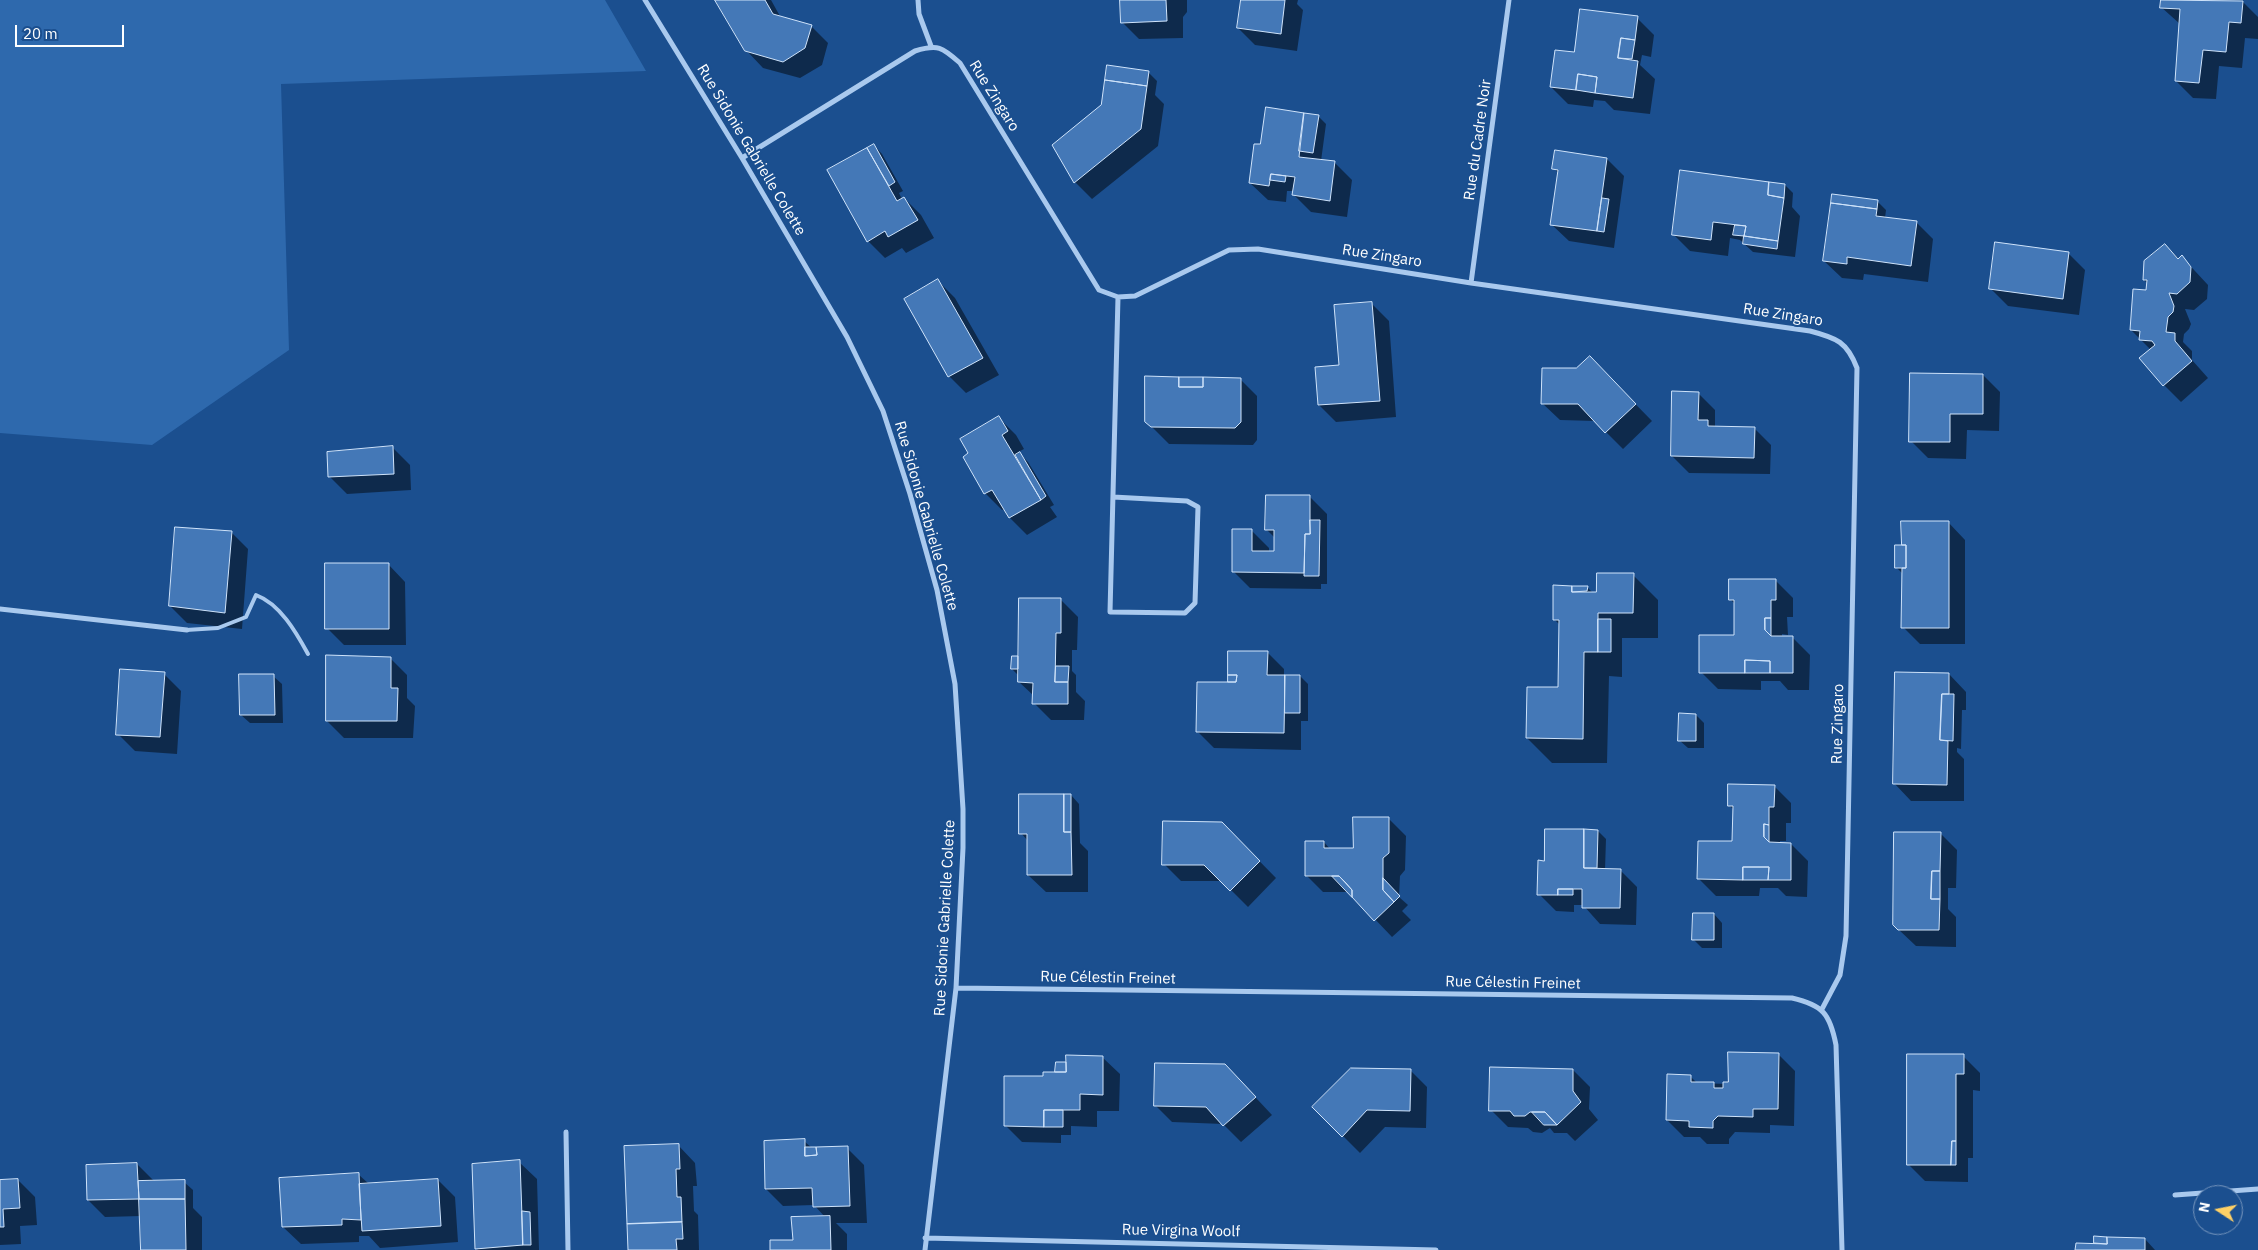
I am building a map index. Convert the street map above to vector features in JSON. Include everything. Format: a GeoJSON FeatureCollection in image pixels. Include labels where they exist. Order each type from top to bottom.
{"type":"FeatureCollection","features":[{"type":"Feature","properties":{"kind":"street","name":"Rue Sidonie Gabrielle Colette"},"geometry":{"type":"LineString","coordinates":[[645,0],[742,158],[847,337],[884,412],[910,494],[937,590],[956,684],[963,809],[956,988],[935,1181],[925,1238],[925,1250]]}},
{"type":"Feature","properties":{"kind":"street"},"geometry":{"type":"LineString","coordinates":[[742,158],[915,51],[931,46],[919,14],[918,0]]}},
{"type":"Feature","properties":{"kind":"street","name":"Rue du Cadre Noir"},"geometry":{"type":"LineString","coordinates":[[1471,283],[1509,0]]}},
{"type":"Feature","properties":{"kind":"street","name":"Rue Zingaro"},"geometry":{"type":"LineString","coordinates":[[931,46],[947,51],[960,63],[1099,290],[1118,297],[1135,296],[1230,250],[1258,249],[1471,283],[1810,331],[1834,337],[1850,351],[1857,368],[1846,936],[1840,974],[1822,1009]]}},
{"type":"Feature","properties":{"kind":"street"},"geometry":{"type":"LineString","coordinates":[[1113,497],[1187,501],[1198,507],[1195,603],[1185,613],[1110,612],[1118,297]]}},
{"type":"Feature","properties":{"kind":"street"},"geometry":{"type":"LineString","coordinates":[[0,609],[184,629]]}},
{"type":"Feature","properties":{"kind":"street","name":"Rue Célestin Freinet"},"geometry":{"type":"LineString","coordinates":[[956,988],[1792,998],[1808,1002],[1822,1009]]}},
{"type":"Feature","properties":{"kind":"street"},"geometry":{"type":"LineString","coordinates":[[1822,1009],[1832,1024],[1836,1045],[1842,1250]]}},
{"type":"Feature","properties":{"kind":"street"},"geometry":{"type":"LineString","coordinates":[[566,1132],[568,1250]]}},
{"type":"Feature","properties":{"kind":"street"},"geometry":{"type":"LineString","coordinates":[[2175,1196],[2258,1189]]}},
{"type":"Feature","properties":{"kind":"street","name":"Rue Virgina Woolf"},"geometry":{"type":"LineString","coordinates":[[925,1238],[1436,1250]]}},
{"type":"Feature","properties":{"kind":"lane"},"geometry":{"type":"LineString","coordinates":[[184,629],[218,628],[246,617],[256,595],[268,600],[297,634],[308,654]]}},
{"type":"Feature","properties":{"kind":"shaded area"},"geometry":{"type":"Polygon","coordinates":[[[0,0],[605,0],[646,71],[281,84],[289,350],[152,445],[0,433],[0,0]]]}},
{"type":"Feature","properties":{"kind":"building"},"geometry":{"type":"Polygon","coordinates":[[[715,0],[765,0],[773,14],[812,25],[805,48],[783,62],[745,51],[715,0]]]}},
{"type":"Feature","properties":{"kind":"building"},"geometry":{"type":"Polygon","coordinates":[[[1120,0],[1166,0],[1167,21],[1121,23],[1120,0]]]}},
{"type":"Feature","properties":{"kind":"building"},"geometry":{"type":"Polygon","coordinates":[[[1241,0],[1285,0],[1281,34],[1237,28],[1241,0]]]}},
{"type":"Feature","properties":{"kind":"building"},"geometry":{"type":"Polygon","coordinates":[[[2161,0],[2243,1],[2241,23],[2229,22],[2226,52],[2203,50],[2199,83],[2175,81],[2180,9],[2160,8],[2161,0]]]}},
{"type":"Feature","properties":{"kind":"building"},"geometry":{"type":"Polygon","coordinates":[[[1580,9],[1638,16],[1635,40],[1621,38],[1618,58],[1638,61],[1633,98],[1595,93],[1597,77],[1578,74],[1576,90],[1550,87],[1555,50],[1574,52],[1580,9]]]}},
{"type":"Feature","properties":{"kind":"building"},"geometry":{"type":"Polygon","coordinates":[[[1621,38],[1635,40],[1632,59],[1618,58],[1621,38]]]}},
{"type":"Feature","properties":{"kind":"building"},"geometry":{"type":"Polygon","coordinates":[[[1107,65],[1149,71],[1147,86],[1105,80],[1107,65]]]}},
{"type":"Feature","properties":{"kind":"building"},"geometry":{"type":"Polygon","coordinates":[[[1578,74],[1597,77],[1595,93],[1576,90],[1578,74]]]}},
{"type":"Feature","properties":{"kind":"building"},"geometry":{"type":"Polygon","coordinates":[[[1105,80],[1147,86],[1141,129],[1074,183],[1052,145],[1101,105],[1105,80]]]}},
{"type":"Feature","properties":{"kind":"building"},"geometry":{"type":"Polygon","coordinates":[[[1266,107],[1304,113],[1299,157],[1335,161],[1330,201],[1292,195],[1295,177],[1271,174],[1269,186],[1249,183],[1254,144],[1260,144],[1266,107]]]}},
{"type":"Feature","properties":{"kind":"building"},"geometry":{"type":"Polygon","coordinates":[[[1304,113],[1319,115],[1313,153],[1299,151],[1304,113]]]}},
{"type":"Feature","properties":{"kind":"building"},"geometry":{"type":"Polygon","coordinates":[[[874,144],[895,182],[889,186],[867,148],[874,144]]]}},
{"type":"Feature","properties":{"kind":"building"},"geometry":{"type":"Polygon","coordinates":[[[867,148],[897,201],[904,197],[918,220],[888,237],[885,231],[867,242],[827,170],[867,148]]]}},
{"type":"Feature","properties":{"kind":"building"},"geometry":{"type":"Polygon","coordinates":[[[1555,150],[1607,158],[1597,231],[1550,225],[1558,170],[1552,169],[1555,150]]]}},
{"type":"Feature","properties":{"kind":"building"},"geometry":{"type":"Polygon","coordinates":[[[1680,170],[1769,182],[1768,195],[1784,198],[1778,241],[1744,236],[1746,226],[1713,222],[1711,240],[1672,235],[1680,170]]]}},
{"type":"Feature","properties":{"kind":"building"},"geometry":{"type":"Polygon","coordinates":[[[1271,174],[1286,176],[1285,182],[1270,180],[1271,174]]]}},
{"type":"Feature","properties":{"kind":"building"},"geometry":{"type":"Polygon","coordinates":[[[1769,182],[1785,184],[1784,198],[1768,195],[1769,182]]]}},
{"type":"Feature","properties":{"kind":"building"},"geometry":{"type":"Polygon","coordinates":[[[1832,194],[1878,200],[1877,209],[1831,203],[1832,194]]]}},
{"type":"Feature","properties":{"kind":"building"},"geometry":{"type":"Polygon","coordinates":[[[1602,198],[1609,199],[1604,232],[1597,231],[1602,198]]]}},
{"type":"Feature","properties":{"kind":"building"},"geometry":{"type":"Polygon","coordinates":[[[1831,203],[1877,209],[1876,216],[1917,221],[1911,266],[1847,257],[1847,264],[1823,261],[1831,203]]]}},
{"type":"Feature","properties":{"kind":"building"},"geometry":{"type":"Polygon","coordinates":[[[1735,225],[1746,226],[1744,236],[1733,235],[1735,225]]]}},
{"type":"Feature","properties":{"kind":"building"},"geometry":{"type":"Polygon","coordinates":[[[1744,236],[1778,241],[1777,249],[1743,244],[1744,236]]]}},
{"type":"Feature","properties":{"kind":"building"},"geometry":{"type":"Polygon","coordinates":[[[1995,242],[2069,252],[2063,299],[1989,289],[1995,242]]]}},
{"type":"Feature","properties":{"kind":"building"},"geometry":{"type":"Polygon","coordinates":[[[2165,244],[2178,259],[2182,255],[2191,267],[2190,282],[2177,294],[2169,293],[2174,306],[2173,312],[2168,317],[2166,332],[2175,333],[2175,341],[2192,361],[2163,386],[2139,358],[2155,345],[2152,341],[2139,340],[2140,331],[2130,330],[2133,289],[2146,290],[2147,280],[2143,280],[2144,261],[2165,244]]]}},
{"type":"Feature","properties":{"kind":"building"},"geometry":{"type":"Polygon","coordinates":[[[938,279],[983,358],[948,377],[904,299],[938,279]]]}},
{"type":"Feature","properties":{"kind":"building"},"geometry":{"type":"Polygon","coordinates":[[[1372,302],[1380,401],[1318,405],[1315,367],[1339,365],[1334,305],[1372,302]]]}},
{"type":"Feature","properties":{"kind":"building"},"geometry":{"type":"Polygon","coordinates":[[[1590,356],[1636,404],[1605,433],[1578,404],[1541,404],[1542,368],[1576,368],[1590,356]]]}},
{"type":"Feature","properties":{"kind":"building"},"geometry":{"type":"Polygon","coordinates":[[[1910,373],[1983,374],[1983,414],[1950,414],[1950,442],[1909,442],[1910,373]]]}},
{"type":"Feature","properties":{"kind":"building"},"geometry":{"type":"Polygon","coordinates":[[[1145,376],[1179,377],[1179,387],[1203,387],[1203,377],[1241,378],[1241,422],[1235,428],[1151,427],[1145,422],[1145,376]]]}},
{"type":"Feature","properties":{"kind":"building"},"geometry":{"type":"Polygon","coordinates":[[[1179,377],[1203,377],[1203,387],[1179,387],[1179,377]]]}},
{"type":"Feature","properties":{"kind":"building"},"geometry":{"type":"Polygon","coordinates":[[[1672,391],[1699,392],[1698,420],[1708,420],[1708,426],[1755,427],[1754,458],[1671,456],[1672,391]]]}},
{"type":"Feature","properties":{"kind":"building"},"geometry":{"type":"Polygon","coordinates":[[[999,416],[1008,431],[1002,435],[1041,500],[1009,518],[992,490],[984,494],[963,457],[968,453],[960,439],[999,416]]]}},
{"type":"Feature","properties":{"kind":"building"},"geometry":{"type":"Polygon","coordinates":[[[393,446],[394,474],[328,477],[327,452],[393,446]]]}},
{"type":"Feature","properties":{"kind":"building"},"geometry":{"type":"Polygon","coordinates":[[[1020,452],[1046,496],[1041,500],[1015,455],[1020,452]]]}},
{"type":"Feature","properties":{"kind":"building"},"geometry":{"type":"Polygon","coordinates":[[[1266,495],[1310,495],[1310,534],[1305,534],[1304,573],[1232,572],[1232,529],[1252,529],[1252,551],[1274,551],[1274,530],[1265,530],[1266,495]]]}},
{"type":"Feature","properties":{"kind":"building"},"geometry":{"type":"Polygon","coordinates":[[[1310,520],[1320,520],[1319,576],[1304,576],[1305,534],[1310,534],[1310,520]]]}},
{"type":"Feature","properties":{"kind":"building"},"geometry":{"type":"Polygon","coordinates":[[[1901,521],[1949,521],[1949,628],[1901,628],[1902,568],[1906,568],[1906,545],[1902,545],[1901,521]]]}},
{"type":"Feature","properties":{"kind":"building"},"geometry":{"type":"Polygon","coordinates":[[[175,527],[232,531],[225,613],[169,606],[175,527]]]}},
{"type":"Feature","properties":{"kind":"building"},"geometry":{"type":"Polygon","coordinates":[[[1895,545],[1906,545],[1906,568],[1895,568],[1895,545]]]}},
{"type":"Feature","properties":{"kind":"building"},"geometry":{"type":"Polygon","coordinates":[[[325,563],[389,563],[389,629],[325,629],[325,563]]]}},
{"type":"Feature","properties":{"kind":"building"},"geometry":{"type":"Polygon","coordinates":[[[1597,573],[1634,573],[1633,613],[1598,613],[1598,652],[1584,652],[1583,739],[1526,738],[1527,687],[1558,687],[1559,620],[1553,620],[1553,585],[1572,586],[1572,592],[1596,592],[1597,573]]]}},
{"type":"Feature","properties":{"kind":"building"},"geometry":{"type":"Polygon","coordinates":[[[1729,579],[1776,579],[1776,600],[1771,600],[1771,618],[1765,618],[1765,630],[1771,636],[1793,636],[1793,673],[1770,673],[1770,661],[1745,660],[1745,673],[1699,673],[1699,635],[1734,635],[1734,600],[1729,600],[1729,579]]]}},
{"type":"Feature","properties":{"kind":"building"},"geometry":{"type":"Polygon","coordinates":[[[1572,586],[1588,586],[1587,591],[1572,592],[1572,586]]]}},
{"type":"Feature","properties":{"kind":"building"},"geometry":{"type":"Polygon","coordinates":[[[1019,598],[1061,598],[1061,633],[1056,633],[1055,682],[1068,682],[1068,704],[1032,704],[1033,683],[1018,682],[1019,598]]]}},
{"type":"Feature","properties":{"kind":"building"},"geometry":{"type":"Polygon","coordinates":[[[1765,618],[1771,618],[1771,636],[1765,630],[1765,618]]]}},
{"type":"Feature","properties":{"kind":"building"},"geometry":{"type":"Polygon","coordinates":[[[1598,619],[1611,619],[1611,652],[1598,652],[1598,619]]]}},
{"type":"Feature","properties":{"kind":"building"},"geometry":{"type":"Polygon","coordinates":[[[1228,651],[1268,651],[1267,675],[1285,675],[1284,733],[1196,732],[1197,682],[1236,682],[1237,675],[1228,675],[1228,651]]]}},
{"type":"Feature","properties":{"kind":"building"},"geometry":{"type":"Polygon","coordinates":[[[326,655],[391,657],[391,688],[398,688],[397,721],[326,721],[326,655]]]}},
{"type":"Feature","properties":{"kind":"building"},"geometry":{"type":"Polygon","coordinates":[[[1012,656],[1018,656],[1018,669],[1011,669],[1012,656]]]}},
{"type":"Feature","properties":{"kind":"building"},"geometry":{"type":"Polygon","coordinates":[[[1745,660],[1770,661],[1770,673],[1745,673],[1745,660]]]}},
{"type":"Feature","properties":{"kind":"building"},"geometry":{"type":"Polygon","coordinates":[[[1056,666],[1069,666],[1068,682],[1055,682],[1056,666]]]}},
{"type":"Feature","properties":{"kind":"building"},"geometry":{"type":"Polygon","coordinates":[[[120,669],[165,672],[160,737],[116,735],[120,669]]]}},
{"type":"Feature","properties":{"kind":"building"},"geometry":{"type":"Polygon","coordinates":[[[1895,672],[1949,673],[1949,694],[1942,694],[1940,740],[1948,741],[1947,785],[1893,784],[1895,672]]]}},
{"type":"Feature","properties":{"kind":"building"},"geometry":{"type":"Polygon","coordinates":[[[239,674],[274,674],[275,715],[240,715],[239,674]]]}},
{"type":"Feature","properties":{"kind":"building"},"geometry":{"type":"Polygon","coordinates":[[[1228,675],[1237,675],[1236,682],[1228,682],[1228,675]]]}},
{"type":"Feature","properties":{"kind":"building"},"geometry":{"type":"Polygon","coordinates":[[[1285,675],[1300,675],[1300,713],[1285,713],[1285,675]]]}},
{"type":"Feature","properties":{"kind":"building"},"geometry":{"type":"Polygon","coordinates":[[[1942,694],[1954,694],[1953,741],[1940,740],[1942,694]]]}},
{"type":"Feature","properties":{"kind":"building"},"geometry":{"type":"Polygon","coordinates":[[[1679,713],[1696,714],[1696,741],[1678,741],[1679,713]]]}},
{"type":"Feature","properties":{"kind":"building"},"geometry":{"type":"Polygon","coordinates":[[[1728,784],[1775,785],[1774,807],[1769,807],[1769,825],[1764,824],[1764,837],[1769,842],[1791,843],[1791,880],[1768,880],[1769,867],[1743,867],[1743,880],[1697,879],[1698,841],[1732,841],[1733,806],[1728,806],[1728,784]]]}},
{"type":"Feature","properties":{"kind":"building"},"geometry":{"type":"Polygon","coordinates":[[[1019,794],[1064,794],[1064,832],[1071,832],[1072,875],[1027,875],[1027,834],[1019,834],[1019,794]]]}},
{"type":"Feature","properties":{"kind":"building"},"geometry":{"type":"Polygon","coordinates":[[[1064,794],[1071,794],[1071,832],[1064,832],[1064,794]]]}},
{"type":"Feature","properties":{"kind":"building"},"geometry":{"type":"Polygon","coordinates":[[[1353,817],[1389,817],[1389,853],[1383,858],[1383,890],[1394,902],[1374,921],[1352,897],[1352,890],[1339,876],[1305,876],[1305,841],[1324,841],[1324,848],[1353,848],[1353,817]]]}},
{"type":"Feature","properties":{"kind":"building"},"geometry":{"type":"Polygon","coordinates":[[[1163,821],[1222,822],[1260,861],[1230,891],[1204,865],[1162,865],[1163,821]]]}},
{"type":"Feature","properties":{"kind":"building"},"geometry":{"type":"Polygon","coordinates":[[[1764,824],[1769,825],[1769,842],[1764,837],[1764,824]]]}},
{"type":"Feature","properties":{"kind":"building"},"geometry":{"type":"Polygon","coordinates":[[[1545,829],[1584,829],[1584,868],[1621,869],[1620,908],[1582,908],[1582,889],[1558,889],[1558,895],[1537,895],[1538,860],[1544,861],[1545,829]]]}},
{"type":"Feature","properties":{"kind":"building"},"geometry":{"type":"Polygon","coordinates":[[[1584,829],[1598,830],[1597,868],[1584,868],[1584,829]]]}},
{"type":"Feature","properties":{"kind":"building"},"geometry":{"type":"Polygon","coordinates":[[[1894,832],[1941,832],[1940,871],[1932,871],[1931,899],[1940,899],[1939,930],[1898,930],[1893,925],[1894,832]]]}},
{"type":"Feature","properties":{"kind":"building"},"geometry":{"type":"Polygon","coordinates":[[[1743,867],[1769,867],[1768,880],[1743,880],[1743,867]]]}},
{"type":"Feature","properties":{"kind":"building"},"geometry":{"type":"Polygon","coordinates":[[[1932,871],[1940,871],[1940,899],[1931,899],[1932,871]]]}},
{"type":"Feature","properties":{"kind":"building"},"geometry":{"type":"Polygon","coordinates":[[[1332,876],[1339,876],[1346,883],[1352,890],[1352,897],[1332,876]]]}},
{"type":"Feature","properties":{"kind":"building"},"geometry":{"type":"Polygon","coordinates":[[[1383,878],[1400,896],[1394,902],[1383,890],[1383,878]]]}},
{"type":"Feature","properties":{"kind":"building"},"geometry":{"type":"Polygon","coordinates":[[[1558,889],[1573,889],[1573,895],[1558,895],[1558,889]]]}},
{"type":"Feature","properties":{"kind":"building"},"geometry":{"type":"Polygon","coordinates":[[[1693,913],[1714,913],[1714,940],[1692,940],[1693,913]]]}},
{"type":"Feature","properties":{"kind":"building"},"geometry":{"type":"Polygon","coordinates":[[[1728,1052],[1779,1053],[1778,1109],[1753,1109],[1753,1117],[1718,1116],[1713,1121],[1713,1128],[1689,1127],[1689,1121],[1666,1120],[1667,1074],[1691,1075],[1691,1082],[1714,1082],[1714,1088],[1723,1088],[1723,1082],[1728,1082],[1728,1052]]]}},
{"type":"Feature","properties":{"kind":"building"},"geometry":{"type":"Polygon","coordinates":[[[1907,1054],[1964,1054],[1964,1074],[1956,1074],[1956,1141],[1952,1141],[1951,1165],[1907,1165],[1907,1054]]]}},
{"type":"Feature","properties":{"kind":"building"},"geometry":{"type":"Polygon","coordinates":[[[1066,1055],[1103,1056],[1103,1095],[1080,1094],[1080,1110],[1044,1110],[1044,1127],[1004,1126],[1004,1076],[1043,1076],[1043,1072],[1066,1072],[1066,1055]]]}},
{"type":"Feature","properties":{"kind":"building"},"geometry":{"type":"Polygon","coordinates":[[[1056,1062],[1066,1062],[1066,1072],[1055,1072],[1056,1062]]]}},
{"type":"Feature","properties":{"kind":"building"},"geometry":{"type":"Polygon","coordinates":[[[1155,1063],[1225,1064],[1256,1097],[1223,1126],[1206,1107],[1154,1106],[1155,1063]]]}},
{"type":"Feature","properties":{"kind":"building"},"geometry":{"type":"Polygon","coordinates":[[[1490,1067],[1573,1069],[1573,1091],[1581,1102],[1557,1125],[1545,1112],[1530,1112],[1525,1116],[1514,1116],[1510,1111],[1489,1111],[1490,1067]]]}},
{"type":"Feature","properties":{"kind":"building"},"geometry":{"type":"Polygon","coordinates":[[[1351,1068],[1411,1069],[1410,1111],[1367,1110],[1342,1137],[1312,1107],[1351,1068]]]}},
{"type":"Feature","properties":{"kind":"building"},"geometry":{"type":"Polygon","coordinates":[[[1044,1110],[1063,1110],[1063,1127],[1044,1127],[1044,1110]]]}},
{"type":"Feature","properties":{"kind":"building"},"geometry":{"type":"Polygon","coordinates":[[[1532,1112],[1545,1112],[1557,1125],[1544,1125],[1532,1112]]]}},
{"type":"Feature","properties":{"kind":"building"},"geometry":{"type":"Polygon","coordinates":[[[805,1139],[805,1156],[817,1155],[816,1147],[848,1146],[850,1206],[813,1207],[812,1188],[765,1189],[764,1141],[805,1139]]]}},
{"type":"Feature","properties":{"kind":"building"},"geometry":{"type":"Polygon","coordinates":[[[1952,1141],[1956,1141],[1956,1165],[1951,1165],[1952,1141]]]}},
{"type":"Feature","properties":{"kind":"building"},"geometry":{"type":"Polygon","coordinates":[[[679,1144],[680,1169],[676,1169],[677,1197],[681,1197],[682,1222],[627,1224],[624,1146],[679,1144]]]}},
{"type":"Feature","properties":{"kind":"building"},"geometry":{"type":"Polygon","coordinates":[[[805,1147],[816,1147],[817,1155],[805,1156],[805,1147]]]}},
{"type":"Feature","properties":{"kind":"building"},"geometry":{"type":"Polygon","coordinates":[[[520,1160],[523,1245],[475,1249],[472,1164],[520,1160]]]}},
{"type":"Feature","properties":{"kind":"building"},"geometry":{"type":"Polygon","coordinates":[[[137,1163],[139,1199],[87,1200],[86,1165],[137,1163]]]}},
{"type":"Feature","properties":{"kind":"building"},"geometry":{"type":"Polygon","coordinates":[[[359,1173],[361,1220],[342,1219],[342,1225],[282,1227],[279,1178],[359,1173]]]}},
{"type":"Feature","properties":{"kind":"building"},"geometry":{"type":"Polygon","coordinates":[[[18,1179],[20,1208],[3,1209],[4,1227],[0,1227],[0,1180],[18,1179]]]}},
{"type":"Feature","properties":{"kind":"building"},"geometry":{"type":"Polygon","coordinates":[[[438,1179],[441,1226],[362,1231],[359,1184],[438,1179]]]}},
{"type":"Feature","properties":{"kind":"building"},"geometry":{"type":"Polygon","coordinates":[[[185,1180],[185,1199],[139,1199],[138,1181],[185,1180]]]}},
{"type":"Feature","properties":{"kind":"building"},"geometry":{"type":"Polygon","coordinates":[[[139,1199],[185,1199],[186,1250],[141,1250],[139,1199]]]}},
{"type":"Feature","properties":{"kind":"building"},"geometry":{"type":"Polygon","coordinates":[[[522,1211],[530,1212],[531,1245],[523,1245],[522,1211]]]}},
{"type":"Feature","properties":{"kind":"building"},"geometry":{"type":"Polygon","coordinates":[[[830,1216],[831,1250],[770,1250],[770,1240],[793,1240],[791,1217],[830,1216]]]}},
{"type":"Feature","properties":{"kind":"building"},"geometry":{"type":"Polygon","coordinates":[[[682,1222],[683,1239],[676,1239],[677,1250],[628,1250],[627,1224],[682,1222]]]}},
{"type":"Feature","properties":{"kind":"building"},"geometry":{"type":"Polygon","coordinates":[[[2094,1236],[2107,1237],[2107,1244],[2094,1243],[2094,1236]]]}},
{"type":"Feature","properties":{"kind":"building"},"geometry":{"type":"Polygon","coordinates":[[[2107,1237],[2145,1238],[2145,1250],[2075,1250],[2076,1243],[2107,1244],[2107,1237]]]}}]}
